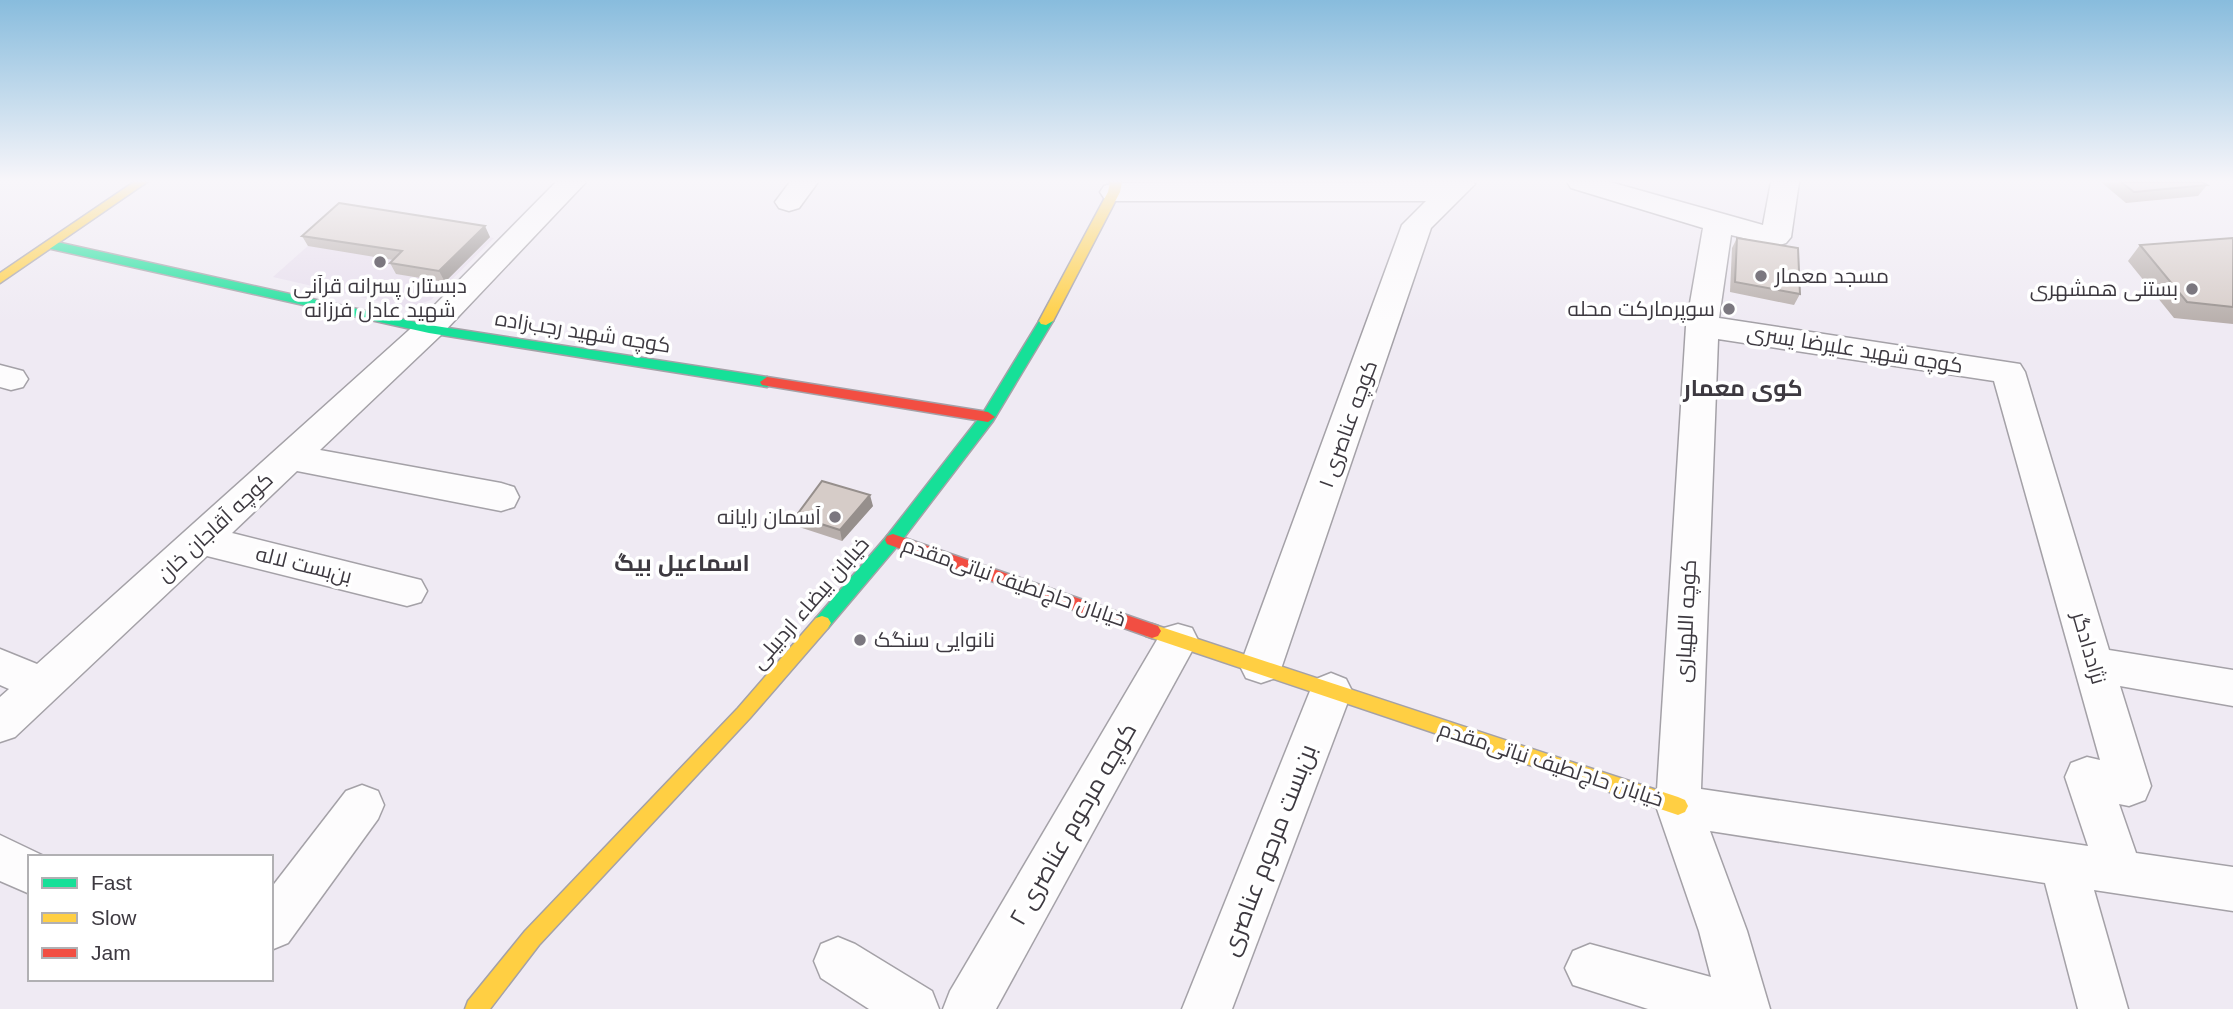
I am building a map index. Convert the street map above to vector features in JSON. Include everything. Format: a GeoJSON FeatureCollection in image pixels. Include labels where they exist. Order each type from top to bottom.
{"type":"FeatureCollection","features":[{"type":"Feature","properties":{"kind":"street"},"geometry":{"type":"LineString","coordinates":[[0,279],[74,229]]}},
{"type":"Feature","properties":{"kind":"street","name":"کوچه آقاجان خان"},"geometry":{"type":"LineString","coordinates":[[0,724],[429,329],[526,229]]}},
{"type":"Feature","properties":{"kind":"street","name":"خیابان بیضاء اردبیلی"},"geometry":{"type":"LineString","coordinates":[[476,1009],[532,938],[744,713],[893,540],[988,417],[1060,299],[1094,229]]}},
{"type":"Feature","properties":{"kind":"street","name":"کوچه عناصری ۱"},"geometry":{"type":"LineString","coordinates":[[1261,666],[1417,229]]}},
{"type":"Feature","properties":{"kind":"street","name":"کوچه اللهیاری"},"geometry":{"type":"LineString","coordinates":[[1717,229],[1702,326],[1678,806],[1723,931],[1745,1009]]}},
{"type":"Feature","properties":{"kind":"street"},"geometry":{"type":"LineString","coordinates":[[1743,229],[1776,237],[1777,229]]}},
{"type":"Feature","properties":{"kind":"street","name":"کوچه شهید رجب‌زاده"},"geometry":{"type":"LineString","coordinates":[[52,245],[429,329],[988,417]]}},
{"type":"Feature","properties":{"kind":"street","name":"کوچه شهید علیرضا یسری"},"geometry":{"type":"LineString","coordinates":[[1702,326],[2008,372]]}},
{"type":"Feature","properties":{"kind":"street","name":"نژاددادگر"},"geometry":{"type":"LineString","coordinates":[[2008,372],[2129,786],[2087,777],[2120,872]]}},
{"type":"Feature","properties":{"kind":"street"},"geometry":{"type":"LineString","coordinates":[[291,457],[501,497]]}},
{"type":"Feature","properties":{"kind":"street","name":"بن‌بست لاله"},"geometry":{"type":"LineString","coordinates":[[202,540],[407,591]]}},
{"type":"Feature","properties":{"kind":"street","name":"خیابان حاج‌لطیف نباتی‌مقدم"},"geometry":{"type":"LineString","coordinates":[[893,540],[1178,640],[1678,806],[2233,889]]}},
{"type":"Feature","properties":{"kind":"street","name":"کوچه مرحوم عناصری ۲"},"geometry":{"type":"LineString","coordinates":[[968,1009],[1178,640]]}},
{"type":"Feature","properties":{"kind":"street"},"geometry":{"type":"LineString","coordinates":[[2094,664],[2233,688]]}},
{"type":"Feature","properties":{"kind":"street"},"geometry":{"type":"LineString","coordinates":[[0,666],[41,686]]}},
{"type":"Feature","properties":{"kind":"street","name":"بن‌بست مرحوم عناصری"},"geometry":{"type":"LineString","coordinates":[[1207,1009],[1331,691]]}},
{"type":"Feature","properties":{"kind":"street"},"geometry":{"type":"LineString","coordinates":[[273,924],[362,805]]}},
{"type":"Feature","properties":{"kind":"street"},"geometry":{"type":"LineString","coordinates":[[0,857],[28,871]]}},
{"type":"Feature","properties":{"kind":"street"},"geometry":{"type":"LineString","coordinates":[[2063,863],[2103,1009]]}},
{"type":"Feature","properties":{"kind":"street"},"geometry":{"type":"LineString","coordinates":[[838,961],[914,1009]]}},
{"type":"Feature","properties":{"kind":"street"},"geometry":{"type":"LineString","coordinates":[[1590,968],[1736,1009]]}},
{"type":"Feature","properties":{"kind":"shaded area","name":"دبستان پسرانه قرآنی شهید عادل فرزانه"},"geometry":{"type":"Polygon","coordinates":[[[327,229],[441,229],[494,238],[431,300],[408,308],[273,277],[327,229]]]}},
{"type":"Feature","properties":{"kind":"building"},"geometry":{"type":"Polygon","coordinates":[[[310,229],[482,229],[439,271],[390,263],[402,251],[302,236],[310,229]]]}},
{"type":"Feature","properties":{"kind":"building","name":"مسجد معمار"},"geometry":{"type":"Polygon","coordinates":[[[1737,238],[1798,248],[1800,294],[1735,282],[1737,238]]]}},
{"type":"Feature","properties":{"kind":"building"},"geometry":{"type":"Polygon","coordinates":[[[2233,238],[2233,307],[2187,302],[2140,245],[2233,238]]]}},
{"type":"Feature","properties":{"kind":"building","name":"آسمان رایانه"},"geometry":{"type":"Polygon","coordinates":[[[822,481],[870,495],[840,530],[796,516],[822,481]]]}},
{"type":"Feature","properties":{"kind":"traffic: fast"},"geometry":{"type":"LineString","coordinates":[[52,245],[429,329],[767,382]]}},
{"type":"Feature","properties":{"kind":"traffic: fast"},"geometry":{"type":"LineString","coordinates":[[822,623],[893,540],[988,417],[1046,321]]}},
{"type":"Feature","properties":{"kind":"traffic: slow"},"geometry":{"type":"LineString","coordinates":[[0,279],[73,229]]}},
{"type":"Feature","properties":{"kind":"traffic: slow"},"geometry":{"type":"LineString","coordinates":[[1046,321],[1094,229]]}},
{"type":"Feature","properties":{"kind":"traffic: slow"},"geometry":{"type":"LineString","coordinates":[[476,1009],[532,938],[744,713],[822,623]]}},
{"type":"Feature","properties":{"kind":"traffic: slow"},"geometry":{"type":"LineString","coordinates":[[1152,631],[1678,806]]}},
{"type":"Feature","properties":{"kind":"traffic: jam"},"geometry":{"type":"LineString","coordinates":[[767,382],[988,417]]}},
{"type":"Feature","properties":{"kind":"traffic: jam"},"geometry":{"type":"LineString","coordinates":[[893,540],[1152,631]]}},
{"type":"Feature","properties":{"kind":"place","name":"دبستان پسرانه قرآنی شهید عادل فرزانه"},"geometry":{"type":"Point","coordinates":[380,262]}},
{"type":"Feature","properties":{"kind":"place","name":"مسجد معمار"},"geometry":{"type":"Point","coordinates":[1761,276]}},
{"type":"Feature","properties":{"kind":"place","name":"بستنی همشهری"},"geometry":{"type":"Point","coordinates":[2192,289]}},
{"type":"Feature","properties":{"kind":"place","name":"سوپرمارکت محله"},"geometry":{"type":"Point","coordinates":[1729,309]}},
{"type":"Feature","properties":{"kind":"place","name":"آسمان رایانه"},"geometry":{"type":"Point","coordinates":[835,517]}},
{"type":"Feature","properties":{"kind":"place","name":"نانوایی سنگک"},"geometry":{"type":"Point","coordinates":[860,640]}},
{"type":"Feature","properties":{"kind":"district","name":"کوی معمار"},"geometry":{"type":"Point","coordinates":[1743,388]}},
{"type":"Feature","properties":{"kind":"district","name":"اسماعیل بیگ"},"geometry":{"type":"Point","coordinates":[682,563]}}]}
